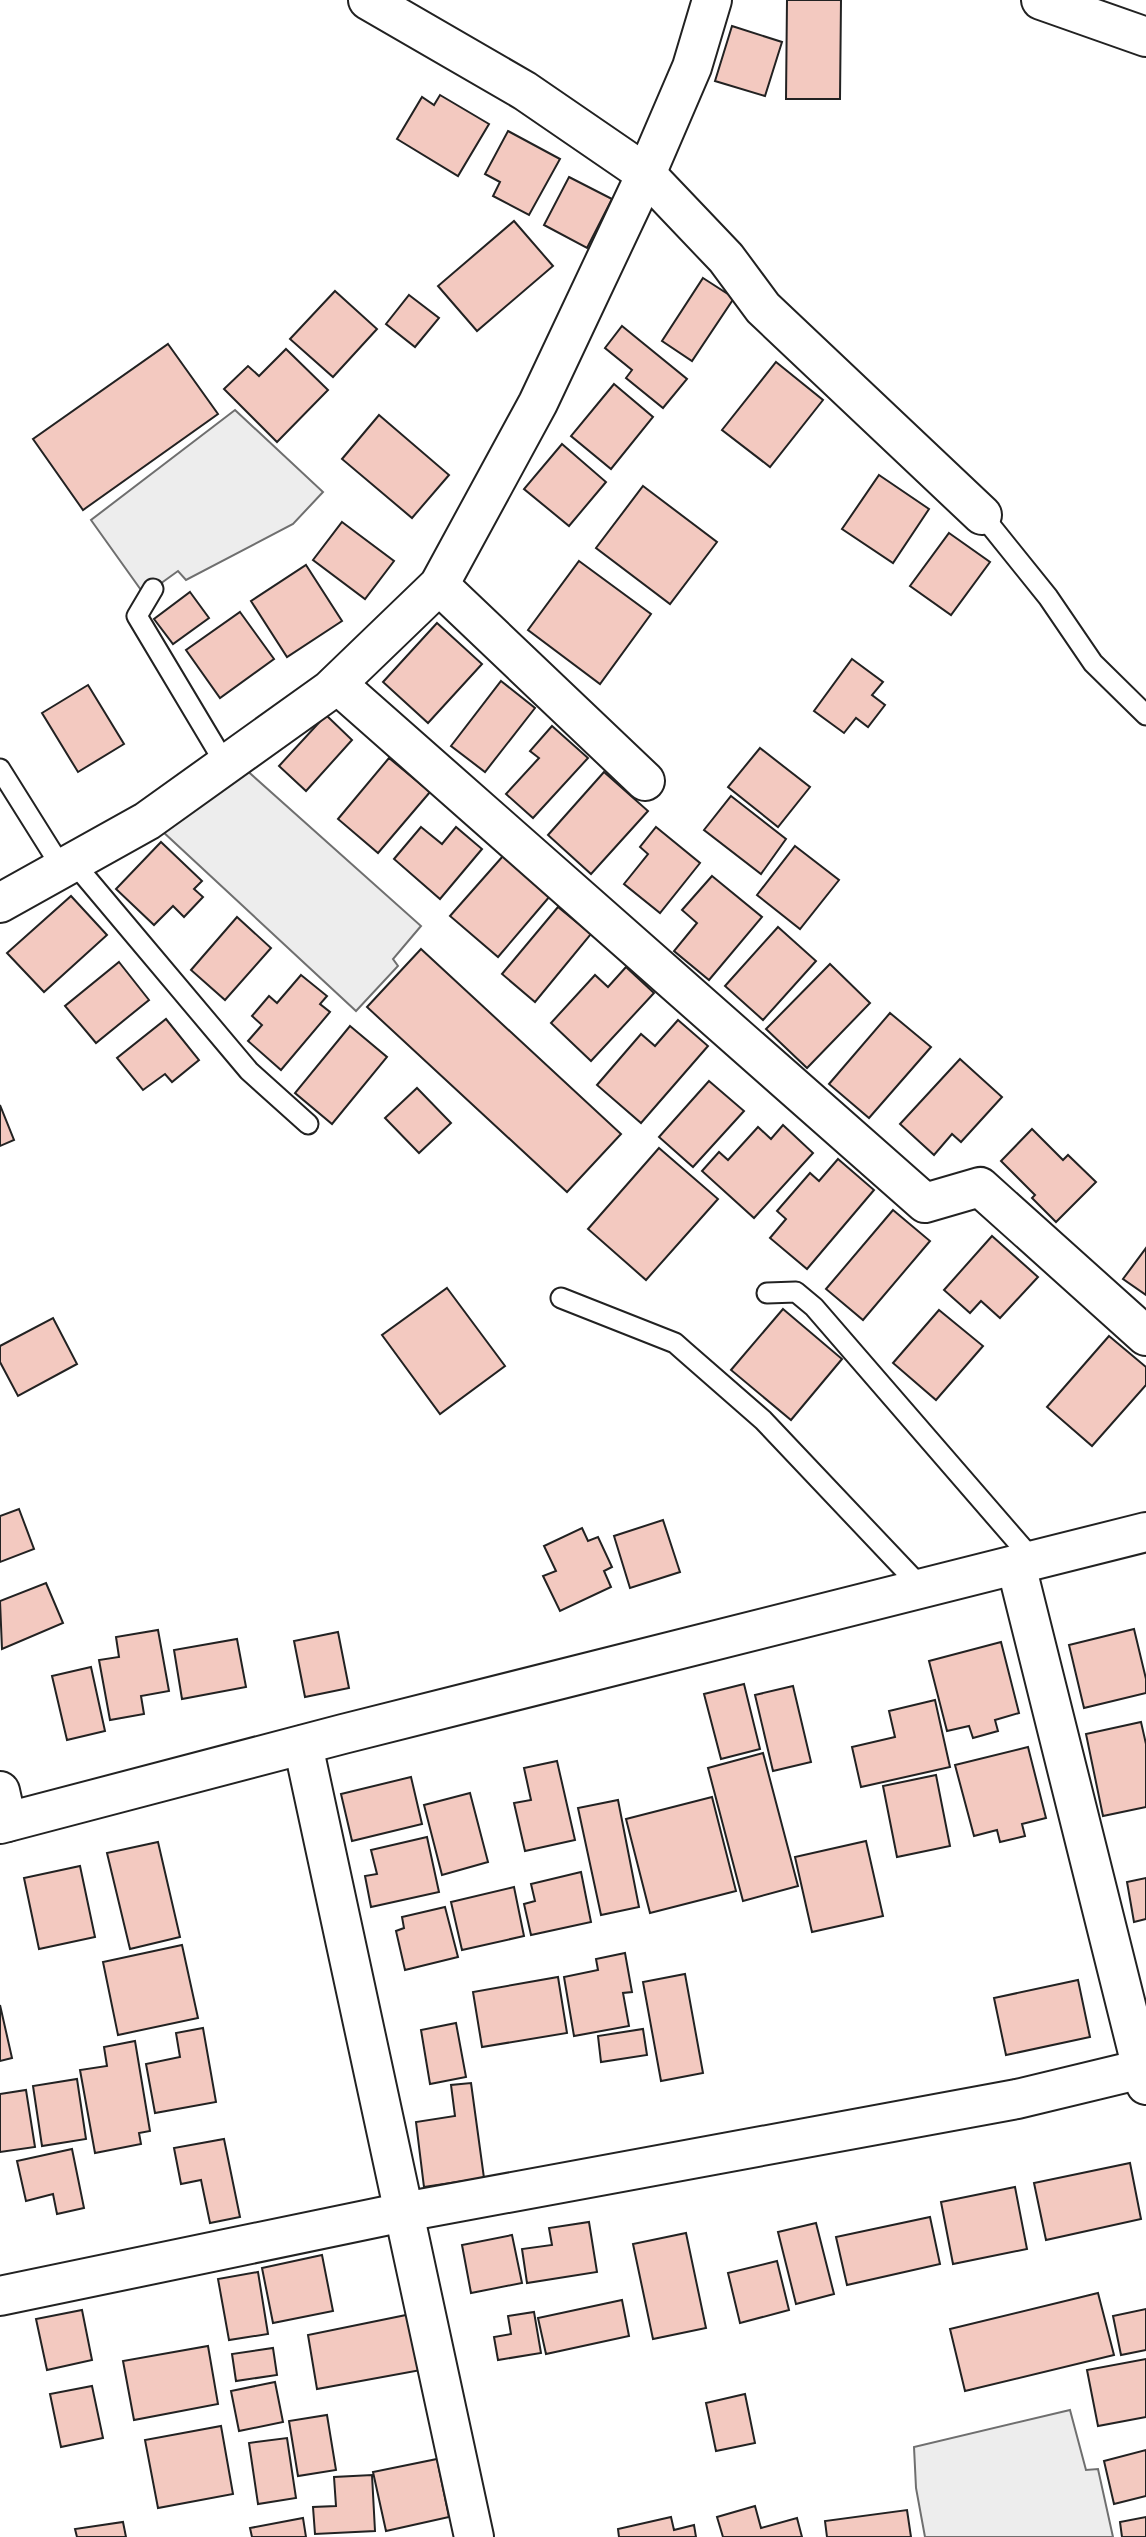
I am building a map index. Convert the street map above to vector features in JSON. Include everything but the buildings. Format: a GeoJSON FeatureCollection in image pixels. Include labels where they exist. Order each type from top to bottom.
{"type":"FeatureCollection","features":[{"type":"Feature","properties":{"kind":"street"},"geometry":{"type":"LineString","coordinates":[[368,0],[525,91],[646,174],[726,258],[763,308],[982,515]]}},
{"type":"Feature","properties":{"kind":"street"},"geometry":{"type":"LineString","coordinates":[[0,903],[147,821],[226,765],[337,684],[439,585],[538,403],[646,174],[692,67],[712,0]]}},
{"type":"Feature","properties":{"kind":"street"},"geometry":{"type":"LineString","coordinates":[[1041,0],[1146,37]]}},
{"type":"Feature","properties":{"kind":"street"},"geometry":{"type":"LineString","coordinates":[[439,585],[645,781]]}},
{"type":"Feature","properties":{"kind":"street"},"geometry":{"type":"LineString","coordinates":[[337,684],[925,1203],[981,1187],[1146,1336]]}},
{"type":"Feature","properties":{"kind":"street"},"geometry":{"type":"LineString","coordinates":[[2,1812],[303,1745],[1146,1532]]}},
{"type":"Feature","properties":{"kind":"street"},"geometry":{"type":"LineString","coordinates":[[0,2296],[404,2212],[1145,2074],[1025,1563]]}},
{"type":"Feature","properties":{"kind":"street"},"geometry":{"type":"LineString","coordinates":[[303,1745],[474,2537]]}},
{"type":"Feature","properties":{"kind":"lane"},"geometry":{"type":"LineString","coordinates":[[982,515],[1048,597],[1093,663],[1146,715]]}},
{"type":"Feature","properties":{"kind":"lane"},"geometry":{"type":"LineString","coordinates":[[153,589],[137,616],[226,765]]}},
{"type":"Feature","properties":{"kind":"lane"},"geometry":{"type":"LineString","coordinates":[[0,769],[67,865],[249,1071],[308,1124]]}},
{"type":"Feature","properties":{"kind":"lane"},"geometry":{"type":"LineString","coordinates":[[767,1293],[796,1292],[814,1307],[1025,1563]]}},
{"type":"Feature","properties":{"kind":"lane"},"geometry":{"type":"LineString","coordinates":[[561,1298],[675,1343],[762,1420],[923,1589]]}},
{"type":"Feature","properties":{"kind":"shaded area"},"geometry":{"type":"Polygon","coordinates":[[[235,410],[323,492],[293,524],[186,580],[178,571],[153,589],[141,590],[91,520],[235,410]]]}},
{"type":"Feature","properties":{"kind":"shaded area"},"geometry":{"type":"Polygon","coordinates":[[[243,767],[421,926],[393,959],[398,966],[356,1011],[161,830],[243,767]]]}},
{"type":"Feature","properties":{"kind":"shaded area"},"geometry":{"type":"Polygon","coordinates":[[[1070,2410],[1086,2470],[1098,2469],[1113,2537],[925,2537],[916,2488],[914,2447],[1070,2410]]]}}]}
